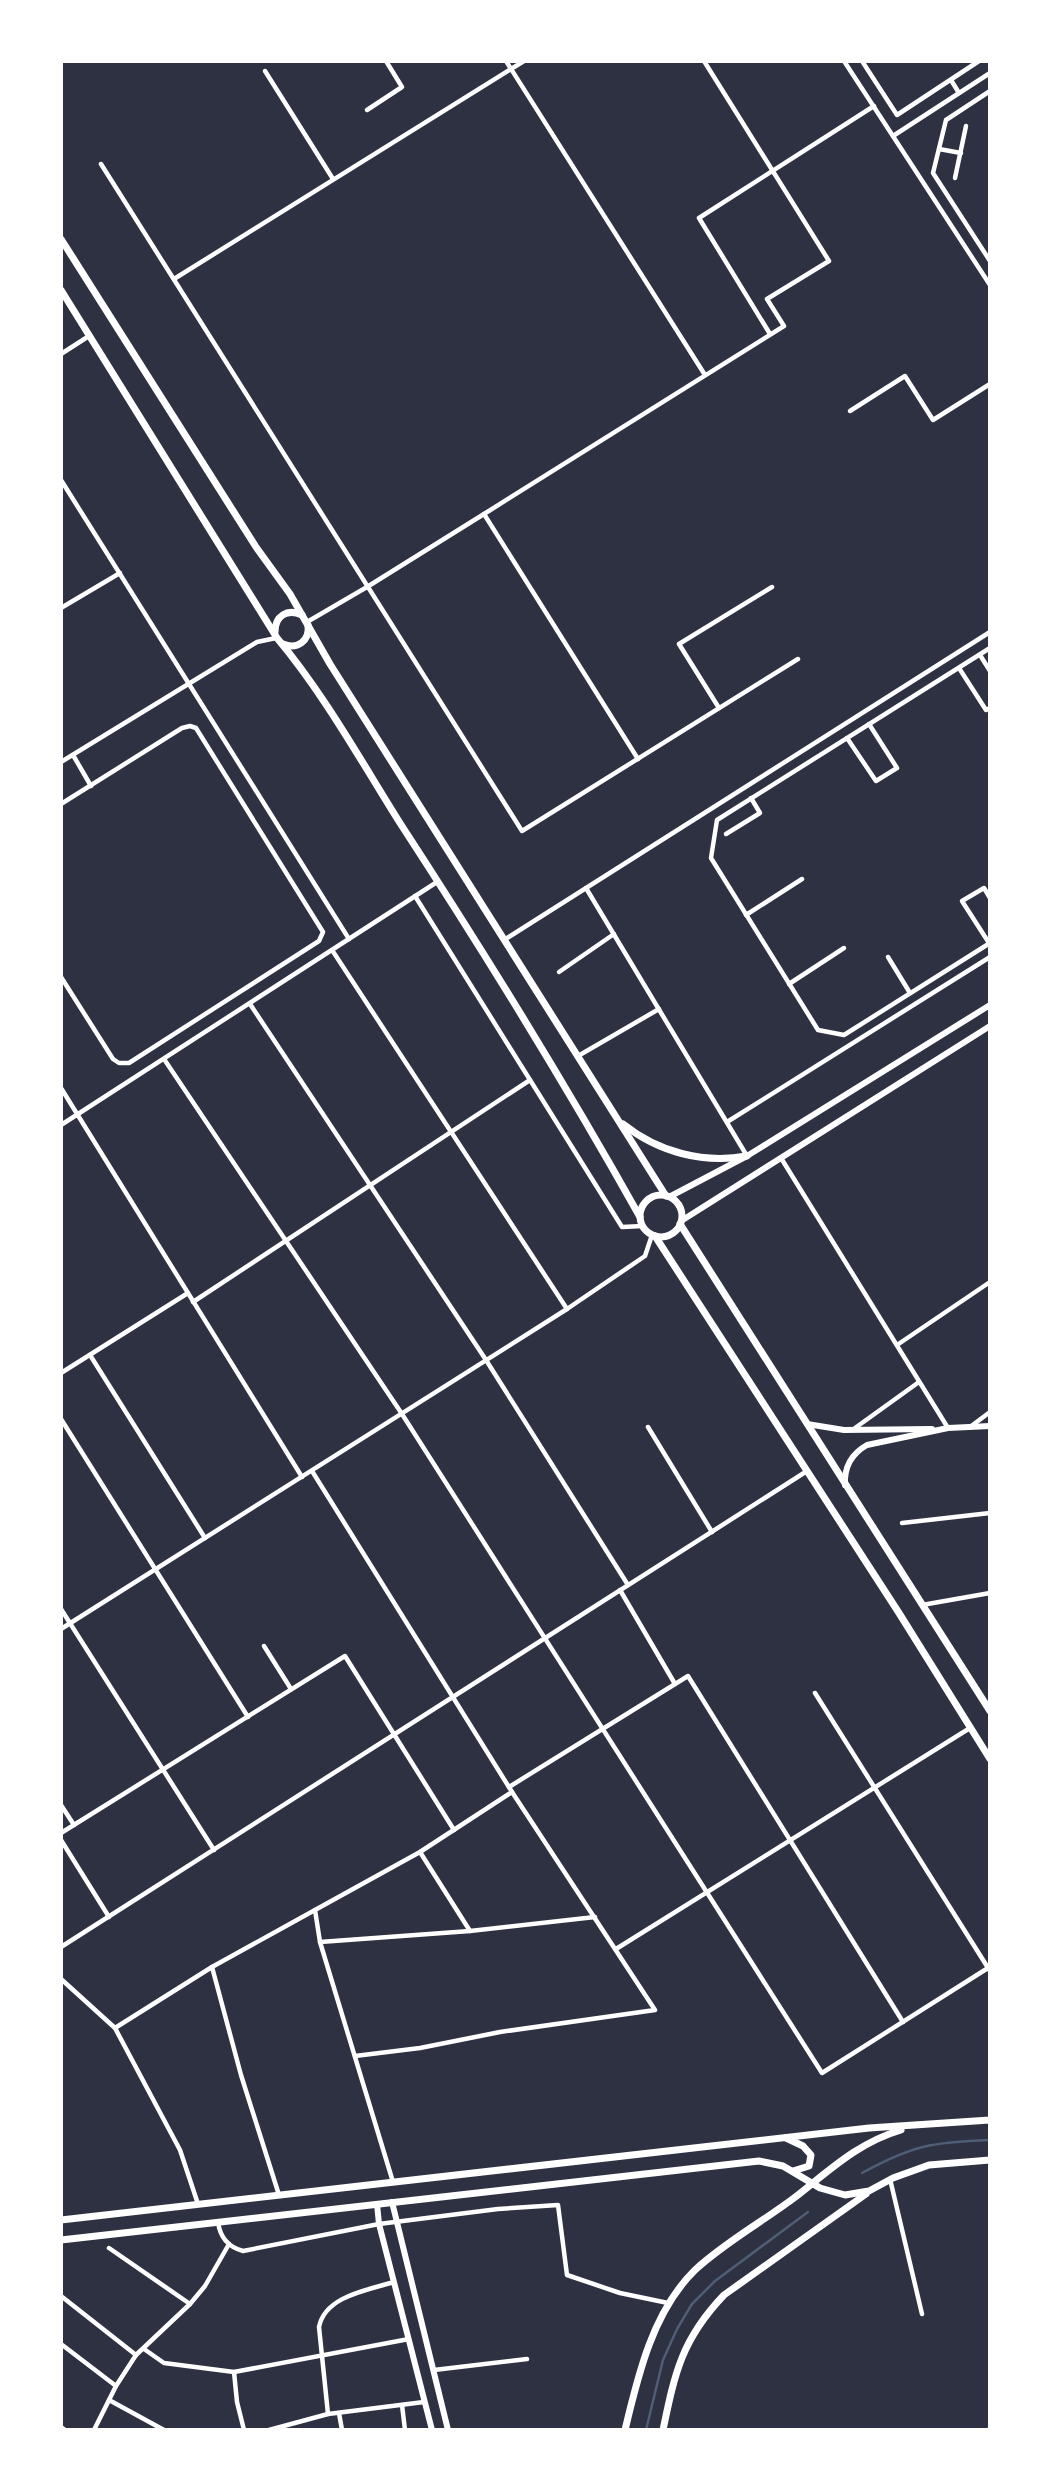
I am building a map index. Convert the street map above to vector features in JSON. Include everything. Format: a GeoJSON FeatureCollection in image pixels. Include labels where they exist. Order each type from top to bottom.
{"type":"FeatureCollection","features":[{"type":"Feature","properties":{"kind":"main road"},"geometry":{"type":"LineString","coordinates":[[61,239],[256,547],[290,594],[330,664],[617,1119],[668,1196],[680,1208],[680,1222],[846,1487],[987,1701],[990,1711]]}},
{"type":"Feature","properties":{"kind":"main road"},"geometry":{"type":"LineString","coordinates":[[61,290],[278,638],[438,881],[553,1067],[643,1226],[654,1235],[990,1759]]}},
{"type":"Feature","properties":{"kind":"main road"},"geometry":{"type":"LineString","coordinates":[[293,612],[306,621],[308,633],[302,643],[292,646],[278,638],[276,621],[285,614],[293,612]]}},
{"type":"Feature","properties":{"kind":"main road"},"geometry":{"type":"LineString","coordinates":[[617,1119],[641,1137],[682,1154],[720,1159],[747,1156]]}},
{"type":"Feature","properties":{"kind":"main road"},"geometry":{"type":"LineString","coordinates":[[640,1217],[642,1207],[648,1200],[656,1195],[668,1196]]}},
{"type":"Feature","properties":{"kind":"main road"},"geometry":{"type":"LineString","coordinates":[[654,1235],[671,1234],[680,1222]]}},
{"type":"Feature","properties":{"kind":"main road"},"geometry":{"type":"LineString","coordinates":[[61,2220],[869,2128],[990,2120]]}},
{"type":"Feature","properties":{"kind":"main road"},"geometry":{"type":"LineString","coordinates":[[625,2430],[641,2367],[669,2303],[698,2267],[862,2146],[890,2133],[918,2125]]}},
{"type":"Feature","properties":{"kind":"main road"},"geometry":{"type":"LineString","coordinates":[[786,2138],[803,2146],[811,2155],[809,2166],[793,2171]]}},
{"type":"Feature","properties":{"kind":"main road"},"geometry":{"type":"LineString","coordinates":[[663,2430],[681,2358],[698,2326],[724,2295],[869,2191],[890,2179],[917,2168],[941,2163],[990,2160]]}},
{"type":"Feature","properties":{"kind":"main road"},"geometry":{"type":"LineString","coordinates":[[61,2240],[759,2161],[793,2171],[812,2184],[837,2194],[853,2195],[869,2191]]}},
{"type":"Feature","properties":{"kind":"street"},"geometry":{"type":"LineString","coordinates":[[368,110],[402,88],[386,61]]}},
{"type":"Feature","properties":{"kind":"street"},"geometry":{"type":"LineString","coordinates":[[506,61],[705,375]]}},
{"type":"Feature","properties":{"kind":"street"},"geometry":{"type":"LineString","coordinates":[[174,279],[524,61]]}},
{"type":"Feature","properties":{"kind":"street"},"geometry":{"type":"LineString","coordinates":[[306,621],[367,587],[784,326],[767,299],[829,261],[704,61]]}},
{"type":"Feature","properties":{"kind":"street"},"geometry":{"type":"LineString","coordinates":[[844,61],[990,285]]}},
{"type":"Feature","properties":{"kind":"street"},"geometry":{"type":"LineString","coordinates":[[862,61],[897,115],[979,61]]}},
{"type":"Feature","properties":{"kind":"street"},"geometry":{"type":"LineString","coordinates":[[265,71],[334,178]]}},
{"type":"Feature","properties":{"kind":"street"},"geometry":{"type":"LineString","coordinates":[[893,136],[990,73]]}},
{"type":"Feature","properties":{"kind":"street"},"geometry":{"type":"LineString","coordinates":[[951,80],[959,93]]}},
{"type":"Feature","properties":{"kind":"street"},"geometry":{"type":"LineString","coordinates":[[990,91],[946,120],[933,173],[990,261]]}},
{"type":"Feature","properties":{"kind":"street"},"geometry":{"type":"LineString","coordinates":[[770,334],[699,218],[874,106]]}},
{"type":"Feature","properties":{"kind":"street"},"geometry":{"type":"LineString","coordinates":[[955,178],[966,126]]}},
{"type":"Feature","properties":{"kind":"street"},"geometry":{"type":"LineString","coordinates":[[939,149],[961,153]]}},
{"type":"Feature","properties":{"kind":"street"},"geometry":{"type":"LineString","coordinates":[[102,164],[522,831],[798,659]]}},
{"type":"Feature","properties":{"kind":"street"},"geometry":{"type":"LineString","coordinates":[[983,250],[990,246]]}},
{"type":"Feature","properties":{"kind":"street"},"geometry":{"type":"LineString","coordinates":[[61,354],[90,336]]}},
{"type":"Feature","properties":{"kind":"street"},"geometry":{"type":"LineString","coordinates":[[850,411],[905,376],[933,420],[990,384]]}},
{"type":"Feature","properties":{"kind":"street"},"geometry":{"type":"LineString","coordinates":[[61,480],[349,939]]}},
{"type":"Feature","properties":{"kind":"street"},"geometry":{"type":"LineString","coordinates":[[484,514],[638,759]]}},
{"type":"Feature","properties":{"kind":"street"},"geometry":{"type":"LineString","coordinates":[[61,608],[120,573]]}},
{"type":"Feature","properties":{"kind":"street"},"geometry":{"type":"LineString","coordinates":[[719,708],[679,644],[772,587]]}},
{"type":"Feature","properties":{"kind":"street"},"geometry":{"type":"LineString","coordinates":[[504,940],[990,632]]}},
{"type":"Feature","properties":{"kind":"street"},"geometry":{"type":"LineString","coordinates":[[61,762],[257,642],[278,638]]}},
{"type":"Feature","properties":{"kind":"street"},"geometry":{"type":"LineString","coordinates":[[990,649],[717,820],[711,859],[818,1030],[844,1035],[989,943],[962,901],[984,888],[990,898]]}},
{"type":"Feature","properties":{"kind":"street"},"geometry":{"type":"LineString","coordinates":[[980,655],[990,671]]}},
{"type":"Feature","properties":{"kind":"street"},"geometry":{"type":"LineString","coordinates":[[959,668],[986,710],[990,708]]}},
{"type":"Feature","properties":{"kind":"street"},"geometry":{"type":"LineString","coordinates":[[847,738],[876,781],[897,768],[869,724]]}},
{"type":"Feature","properties":{"kind":"street"},"geometry":{"type":"LineString","coordinates":[[61,804],[182,728],[196,727],[322,929],[323,935],[319,942],[129,1063],[119,1063],[113,1059],[61,976]]}},
{"type":"Feature","properties":{"kind":"street"},"geometry":{"type":"LineString","coordinates":[[73,755],[90,786]]}},
{"type":"Feature","properties":{"kind":"street"},"geometry":{"type":"LineString","coordinates":[[726,834],[761,813],[751,798]]}},
{"type":"Feature","properties":{"kind":"street"},"geometry":{"type":"LineString","coordinates":[[746,915],[802,879]]}},
{"type":"Feature","properties":{"kind":"street"},"geometry":{"type":"LineString","coordinates":[[61,1125],[438,881]]}},
{"type":"Feature","properties":{"kind":"street"},"geometry":{"type":"LineString","coordinates":[[586,888],[747,1156]]}},
{"type":"Feature","properties":{"kind":"street"},"geometry":{"type":"LineString","coordinates":[[415,896],[622,1227],[643,1226]]}},
{"type":"Feature","properties":{"kind":"street"},"geometry":{"type":"LineString","coordinates":[[559,972],[614,934]]}},
{"type":"Feature","properties":{"kind":"street"},"geometry":{"type":"LineString","coordinates":[[789,984],[844,948]]}},
{"type":"Feature","properties":{"kind":"street"},"geometry":{"type":"LineString","coordinates":[[332,950],[567,1309]]}},
{"type":"Feature","properties":{"kind":"street"},"geometry":{"type":"LineString","coordinates":[[888,957],[910,993]]}},
{"type":"Feature","properties":{"kind":"street"},"geometry":{"type":"LineString","coordinates":[[727,1122],[990,957]]}},
{"type":"Feature","properties":{"kind":"street"},"geometry":{"type":"LineString","coordinates":[[250,1004],[486,1360],[628,1585]]}},
{"type":"Feature","properties":{"kind":"street"},"geometry":{"type":"LineString","coordinates":[[668,1196],[747,1156],[990,1005]]}},
{"type":"Feature","properties":{"kind":"street"},"geometry":{"type":"LineString","coordinates":[[578,1056],[659,1009]]}},
{"type":"Feature","properties":{"kind":"street"},"geometry":{"type":"LineString","coordinates":[[680,1222],[990,1026]]}},
{"type":"Feature","properties":{"kind":"street"},"geometry":{"type":"LineString","coordinates":[[164,1059],[402,1414],[822,2073],[989,1969],[814,1693]]}},
{"type":"Feature","properties":{"kind":"street"},"geometry":{"type":"LineString","coordinates":[[193,1302],[530,1080]]}},
{"type":"Feature","properties":{"kind":"street"},"geometry":{"type":"LineString","coordinates":[[61,1088],[302,1477]]}},
{"type":"Feature","properties":{"kind":"street"},"geometry":{"type":"LineString","coordinates":[[781,1158],[948,1429]]}},
{"type":"Feature","properties":{"kind":"street"},"geometry":{"type":"LineString","coordinates":[[61,1629],[567,1309],[645,1256],[654,1235]]}},
{"type":"Feature","properties":{"kind":"street"},"geometry":{"type":"LineString","coordinates":[[897,1345],[990,1282]]}},
{"type":"Feature","properties":{"kind":"street"},"geometry":{"type":"LineString","coordinates":[[61,1373],[188,1293]]}},
{"type":"Feature","properties":{"kind":"street"},"geometry":{"type":"LineString","coordinates":[[90,1354],[205,1538]]}},
{"type":"Feature","properties":{"kind":"street"},"geometry":{"type":"LineString","coordinates":[[852,1430],[919,1382]]}},
{"type":"Feature","properties":{"kind":"street"},"geometry":{"type":"LineString","coordinates":[[970,1428],[990,1412]]}},
{"type":"Feature","properties":{"kind":"street"},"geometry":{"type":"LineString","coordinates":[[61,1419],[248,1717]]}},
{"type":"Feature","properties":{"kind":"street"},"geometry":{"type":"LineString","coordinates":[[805,1423],[831,1429],[852,1430],[990,1426]]}},
{"type":"Feature","properties":{"kind":"street"},"geometry":{"type":"LineString","coordinates":[[648,1427],[712,1532]]}},
{"type":"Feature","properties":{"kind":"street"},"geometry":{"type":"LineString","coordinates":[[846,1487],[847,1467],[862,1448],[872,1443],[948,1429]]}},
{"type":"Feature","properties":{"kind":"street"},"geometry":{"type":"LineString","coordinates":[[312,1471],[510,1790],[655,2010],[355,2056]]}},
{"type":"Feature","properties":{"kind":"street"},"geometry":{"type":"LineString","coordinates":[[61,1947],[807,1471]]}},
{"type":"Feature","properties":{"kind":"street"},"geometry":{"type":"LineString","coordinates":[[902,1523],[990,1513]]}},
{"type":"Feature","properties":{"kind":"street"},"geometry":{"type":"LineString","coordinates":[[620,1590],[675,1685]]}},
{"type":"Feature","properties":{"kind":"street"},"geometry":{"type":"LineString","coordinates":[[922,1605],[990,1593]]}},
{"type":"Feature","properties":{"kind":"street"},"geometry":{"type":"LineString","coordinates":[[61,1609],[214,1850]]}},
{"type":"Feature","properties":{"kind":"street"},"geometry":{"type":"LineString","coordinates":[[264,1646],[291,1689]]}},
{"type":"Feature","properties":{"kind":"street"},"geometry":{"type":"LineString","coordinates":[[61,1833],[345,1656],[454,1830]]}},
{"type":"Feature","properties":{"kind":"street"},"geometry":{"type":"LineString","coordinates":[[115,2028],[212,1967],[420,1852],[510,1790],[688,1676],[903,2022]]}},
{"type":"Feature","properties":{"kind":"street"},"geometry":{"type":"LineString","coordinates":[[616,1949],[970,1728]]}},
{"type":"Feature","properties":{"kind":"street"},"geometry":{"type":"LineString","coordinates":[[61,1805],[74,1825]]}},
{"type":"Feature","properties":{"kind":"street"},"geometry":{"type":"LineString","coordinates":[[61,1840],[109,1917]]}},
{"type":"Feature","properties":{"kind":"street"},"geometry":{"type":"LineString","coordinates":[[420,1852],[470,1931]]}},
{"type":"Feature","properties":{"kind":"street"},"geometry":{"type":"LineString","coordinates":[[315,1910],[320,1942],[393,2183]]}},
{"type":"Feature","properties":{"kind":"street"},"geometry":{"type":"LineString","coordinates":[[320,1942],[470,1931],[595,1917]]}},
{"type":"Feature","properties":{"kind":"street"},"geometry":{"type":"LineString","coordinates":[[212,1967],[241,2075],[279,2196]]}},
{"type":"Feature","properties":{"kind":"street"},"geometry":{"type":"LineString","coordinates":[[61,1979],[115,2028],[180,2150],[198,2205]]}},
{"type":"Feature","properties":{"kind":"street"},"geometry":{"type":"LineString","coordinates":[[890,2179],[922,2314]]}},
{"type":"Feature","properties":{"kind":"street"},"geometry":{"type":"LineString","coordinates":[[392,2202],[448,2430]]}},
{"type":"Feature","properties":{"kind":"street"},"geometry":{"type":"LineString","coordinates":[[377,2204],[379,2224],[432,2430]]}},
{"type":"Feature","properties":{"kind":"street"},"geometry":{"type":"LineString","coordinates":[[218,2222],[220,2232],[229,2244],[243,2250],[379,2224],[498,2209],[558,2205],[567,2274],[620,2293],[669,2303]]}},
{"type":"Feature","properties":{"kind":"street"},"geometry":{"type":"LineString","coordinates":[[94,2430],[116,2386],[136,2355],[190,2304],[205,2286],[229,2244]]}},
{"type":"Feature","properties":{"kind":"street"},"geometry":{"type":"LineString","coordinates":[[109,2248],[190,2304]]}},
{"type":"Feature","properties":{"kind":"street"},"geometry":{"type":"LineString","coordinates":[[327,2414],[319,2327],[327,2310],[342,2299],[395,2281]]}},
{"type":"Feature","properties":{"kind":"street"},"geometry":{"type":"LineString","coordinates":[[61,2296],[136,2355]]}},
{"type":"Feature","properties":{"kind":"street"},"geometry":{"type":"LineString","coordinates":[[144,2349],[164,2363],[234,2372],[409,2339]]}},
{"type":"Feature","properties":{"kind":"street"},"geometry":{"type":"LineString","coordinates":[[61,2344],[116,2386]]}},
{"type":"Feature","properties":{"kind":"street"},"geometry":{"type":"LineString","coordinates":[[434,2370],[527,2359]]}},
{"type":"Feature","properties":{"kind":"street"},"geometry":{"type":"LineString","coordinates":[[234,2372],[237,2402],[244,2430]]}},
{"type":"Feature","properties":{"kind":"street"},"geometry":{"type":"LineString","coordinates":[[109,2400],[164,2430]]}},
{"type":"Feature","properties":{"kind":"street"},"geometry":{"type":"LineString","coordinates":[[269,2430],[327,2414],[424,2402]]}},
{"type":"Feature","properties":{"kind":"street"},"geometry":{"type":"LineString","coordinates":[[402,2405],[405,2430]]}},
{"type":"Feature","properties":{"kind":"street"},"geometry":{"type":"LineString","coordinates":[[340,2413],[342,2430]]}},
{"type":"Feature","properties":{"kind":"waterway"},"geometry":{"type":"LineString","coordinates":[[862,2173],[895,2156],[924,2147],[990,2140]]}},
{"type":"Feature","properties":{"kind":"waterway"},"geometry":{"type":"LineString","coordinates":[[646,2430],[663,2360],[692,2304],[715,2281],[808,2212]]}}]}
